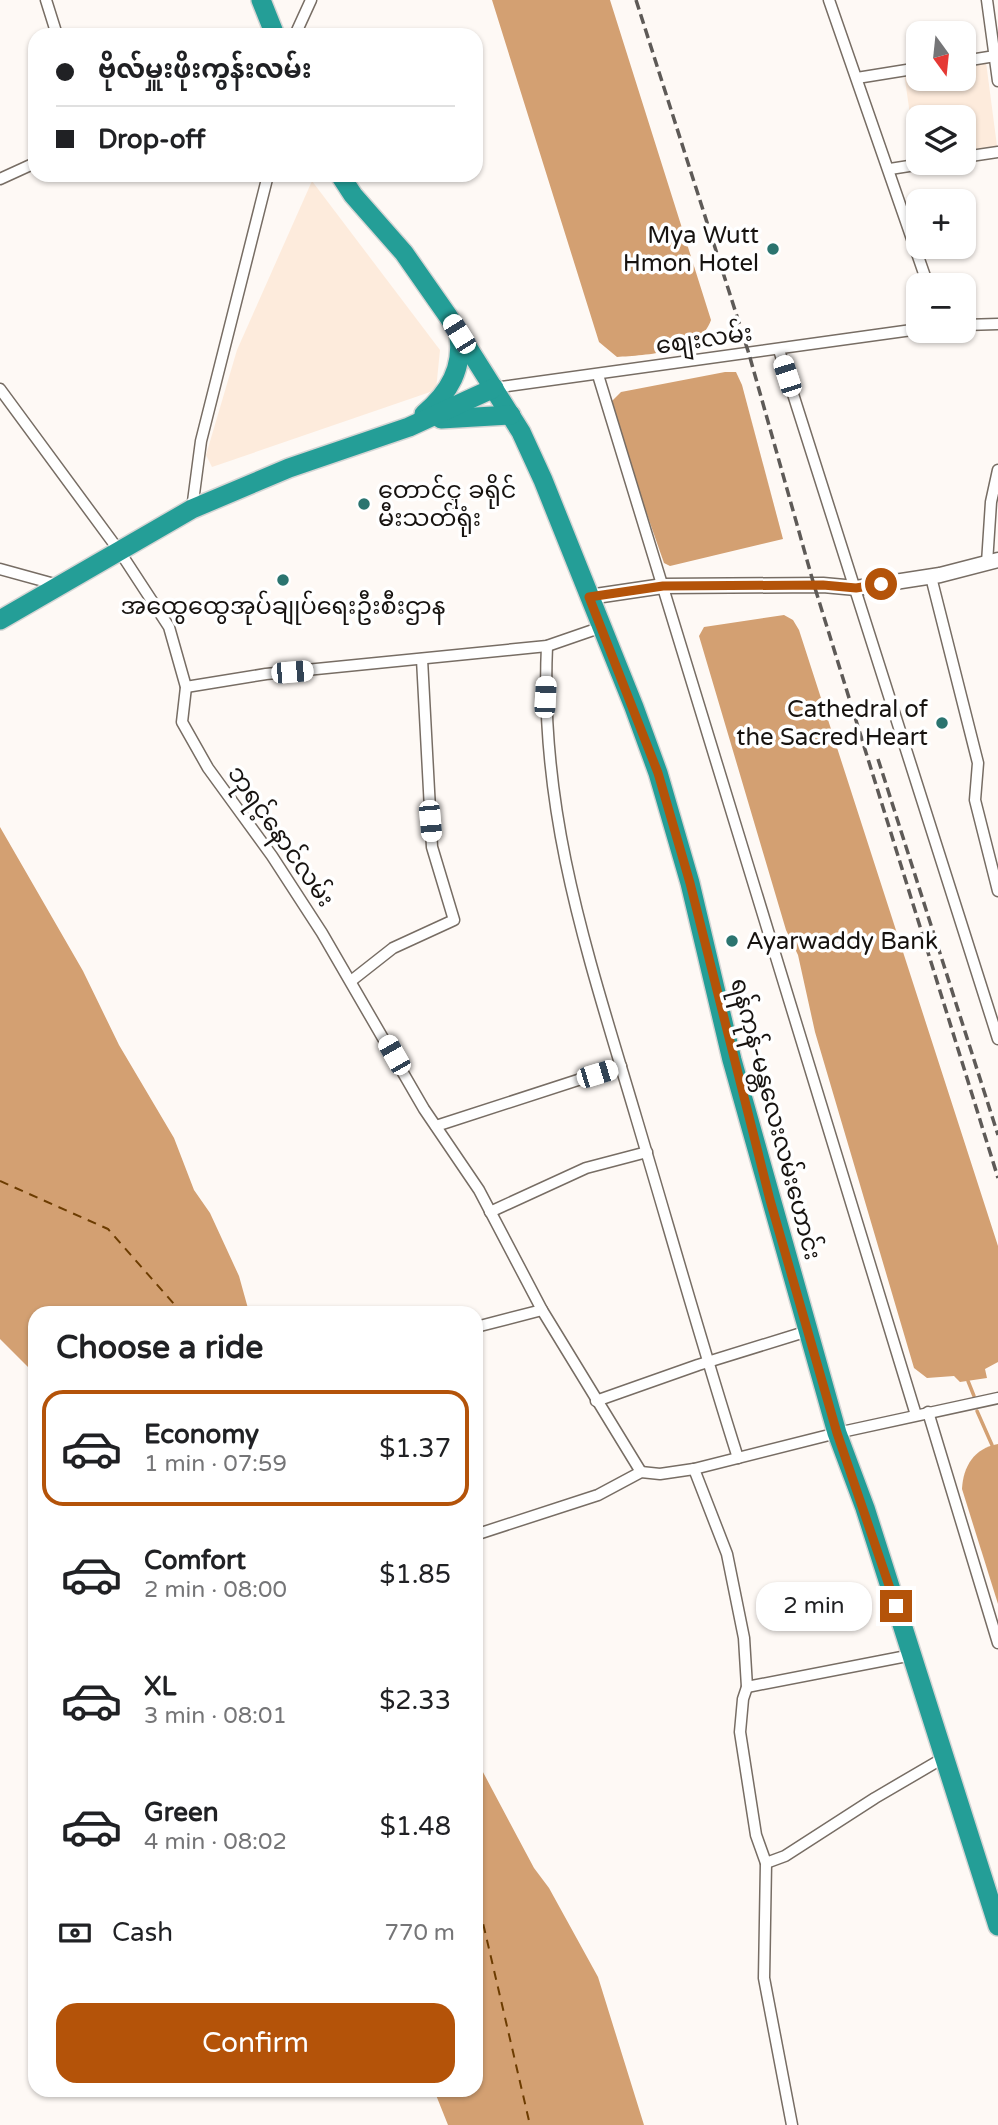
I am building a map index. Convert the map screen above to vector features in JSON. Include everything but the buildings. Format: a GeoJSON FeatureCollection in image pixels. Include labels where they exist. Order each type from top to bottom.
{"type":"FeatureCollection","features":[{"type":"Feature","properties":{"kind":"highway"},"geometry":{"type":"LineString","coordinates":[[261,0],[272,28]]}},
{"type":"Feature","properties":{"kind":"highway","name":"ရန်ကုန်-မန္တလေးလမ်းဟောင်း"},"geometry":{"type":"LineString","coordinates":[[345,182],[404,253],[511,415],[543,480],[662,785],[690,883],[770,1200],[837,1433],[912,1655],[998,1926]]}},
{"type":"Feature","properties":{"kind":"highway"},"geometry":{"type":"LineString","coordinates":[[410,427],[446,392],[457,373],[461,355],[459,334]]}},
{"type":"Feature","properties":{"kind":"highway"},"geometry":{"type":"LineString","coordinates":[[410,427],[494,388]]}},
{"type":"Feature","properties":{"kind":"highway"},"geometry":{"type":"LineString","coordinates":[[0,620],[192,509],[289,468],[410,427],[447,418],[511,415]]}},
{"type":"Feature","properties":{"kind":"street"},"geometry":{"type":"LineString","coordinates":[[46,0],[55,28]]}},
{"type":"Feature","properties":{"kind":"street"},"geometry":{"type":"LineString","coordinates":[[298,28],[311,0]]}},
{"type":"Feature","properties":{"kind":"street"},"geometry":{"type":"LineString","coordinates":[[830,0],[925,273]]}},
{"type":"Feature","properties":{"kind":"street"},"geometry":{"type":"LineString","coordinates":[[987,0],[998,81]]}},
{"type":"Feature","properties":{"kind":"street"},"geometry":{"type":"LineString","coordinates":[[976,59],[995,56]]}},
{"type":"Feature","properties":{"kind":"street"},"geometry":{"type":"LineString","coordinates":[[858,78],[906,70]]}},
{"type":"Feature","properties":{"kind":"street"},"geometry":{"type":"LineString","coordinates":[[976,155],[998,152]]}},
{"type":"Feature","properties":{"kind":"street"},"geometry":{"type":"LineString","coordinates":[[0,179],[28,166]]}},
{"type":"Feature","properties":{"kind":"street"},"geometry":{"type":"LineString","coordinates":[[890,169],[906,166]]}},
{"type":"Feature","properties":{"kind":"street"},"geometry":{"type":"LineString","coordinates":[[192,509],[201,441],[266,182]]}},
{"type":"Feature","properties":{"kind":"street"},"geometry":{"type":"LineString","coordinates":[[976,325],[998,324]]}},
{"type":"Feature","properties":{"kind":"street","name":"စျေးလမ်း"},"geometry":{"type":"LineString","coordinates":[[494,388],[906,331]]}},
{"type":"Feature","properties":{"kind":"street"},"geometry":{"type":"LineString","coordinates":[[779,350],[998,1039]]}},
{"type":"Feature","properties":{"kind":"street"},"geometry":{"type":"LineString","coordinates":[[598,375],[916,1415]]}},
{"type":"Feature","properties":{"kind":"street","name":"ဘုရင့်နောင်လမ်း"},"geometry":{"type":"LineString","coordinates":[[0,389],[120,552],[169,627],[186,687],[182,722],[208,768],[272,856],[351,981],[490,1212],[542,1310],[641,1472]]}},
{"type":"Feature","properties":{"kind":"street"},"geometry":{"type":"LineString","coordinates":[[589,597],[663,586],[823,585],[856,588],[931,577],[993,561],[991,502],[998,470]]}},
{"type":"Feature","properties":{"kind":"street"},"geometry":{"type":"LineString","coordinates":[[0,569],[61,586]]}},
{"type":"Feature","properties":{"kind":"street"},"geometry":{"type":"LineString","coordinates":[[931,577],[978,763],[975,800],[998,891]]}},
{"type":"Feature","properties":{"kind":"street"},"geometry":{"type":"LineString","coordinates":[[186,687],[266,674],[548,646],[602,627]]}},
{"type":"Feature","properties":{"kind":"street"},"geometry":{"type":"LineString","coordinates":[[548,646],[545,697],[548,754],[566,867],[580,933],[737,1458]]}},
{"type":"Feature","properties":{"kind":"street"},"geometry":{"type":"LineString","coordinates":[[351,981],[393,948],[454,920],[432,847],[422,659]]}},
{"type":"Feature","properties":{"kind":"street"},"geometry":{"type":"LineString","coordinates":[[436,1126],[621,1066]]}},
{"type":"Feature","properties":{"kind":"street"},"geometry":{"type":"LineString","coordinates":[[490,1212],[586,1168],[646,1152]]}},
{"type":"Feature","properties":{"kind":"street"},"geometry":{"type":"LineString","coordinates":[[483,1325],[542,1310]]}},
{"type":"Feature","properties":{"kind":"street"},"geometry":{"type":"LineString","coordinates":[[596,1401],[707,1362],[808,1331]]}},
{"type":"Feature","properties":{"kind":"street"},"geometry":{"type":"LineString","coordinates":[[483,1532],[598,1495],[641,1472],[660,1474],[694,1469],[837,1433],[998,1398]]}},
{"type":"Feature","properties":{"kind":"street"},"geometry":{"type":"LineString","coordinates":[[928,1412],[998,1643]]}},
{"type":"Feature","properties":{"kind":"street"},"geometry":{"type":"LineString","coordinates":[[694,1469],[727,1554],[744,1638],[747,1687],[740,1732],[755,1835],[765,1863],[764,1978],[792,2125]]}},
{"type":"Feature","properties":{"kind":"street"},"geometry":{"type":"LineString","coordinates":[[747,1687],[912,1655]]}},
{"type":"Feature","properties":{"kind":"street"},"geometry":{"type":"LineString","coordinates":[[765,1863],[785,1857],[875,1798],[945,1757]]}},
{"type":"Feature","properties":{"kind":"shaded area"},"geometry":{"type":"Polygon","coordinates":[[[492,0],[610,0],[711,320],[705,331],[684,346],[657,353],[617,357],[599,342],[492,0]]]}},
{"type":"Feature","properties":{"kind":"shaded area"},"geometry":{"type":"Polygon","coordinates":[[[986,62],[997,146],[976,149],[976,105],[909,105],[907,91],[976,91],[976,63],[986,62]]]}},
{"type":"Feature","properties":{"kind":"shaded area"},"geometry":{"type":"Polygon","coordinates":[[[313,182],[440,350],[436,390],[212,467],[206,455],[237,350],[313,182]]]}},
{"type":"Feature","properties":{"kind":"shaded area"},"geometry":{"type":"Polygon","coordinates":[[[736,372],[742,385],[783,539],[670,566],[664,563],[612,414],[612,401],[621,392],[736,372]]]}},
{"type":"Feature","properties":{"kind":"shaded area"},"geometry":{"type":"Polygon","coordinates":[[[784,615],[793,620],[799,630],[998,1246],[998,1362],[985,1369],[987,1378],[960,1382],[954,1376],[927,1378],[914,1368],[815,1032],[798,955],[786,930],[699,636],[704,627],[784,615]]]}},
{"type":"Feature","properties":{"kind":"shaded area"},"geometry":{"type":"Polygon","coordinates":[[[0,827],[83,971],[119,1045],[174,1138],[194,1190],[210,1213],[239,1276],[247,1306],[28,1306],[28,1367],[0,1339],[0,827]]]}},
{"type":"Feature","properties":{"kind":"shaded area"},"geometry":{"type":"Polygon","coordinates":[[[998,1444],[998,1604],[962,1489],[971,1460],[982,1450],[998,1444]]]}},
{"type":"Feature","properties":{"kind":"shaded area"},"geometry":{"type":"Polygon","coordinates":[[[483,1772],[534,1868],[549,1888],[598,1977],[644,2125],[448,2125],[437,2097],[483,2097],[483,1772]]]}},
{"type":"Feature","properties":{"kind":"waterway"},"geometry":{"type":"LineString","coordinates":[[968,1381],[974,1396]]}},
{"type":"Feature","properties":{"kind":"waterway"},"geometry":{"type":"LineString","coordinates":[[977,1411],[992,1445]]}},
{"type":"Feature","properties":{"kind":"ferry route"},"geometry":{"type":"LineString","coordinates":[[0,1181],[108,1229],[176,1306]]}},
{"type":"Feature","properties":{"kind":"ferry route"},"geometry":{"type":"LineString","coordinates":[[483,1923],[530,2125]]}},
{"type":"Feature","properties":{"kind":"railway"},"geometry":{"type":"LineString","coordinates":[[636,0],[749,354],[814,585],[998,1178]]}},
{"type":"Feature","properties":{"kind":"railway"},"geometry":{"type":"LineString","coordinates":[[878,759],[998,1135]]}},
{"type":"Feature","properties":{"kind":"place","name":"Mya Wutt Hmon Hotel"},"geometry":{"type":"Point","coordinates":[773,249]}},
{"type":"Feature","properties":{"kind":"place","name":"တောင်ငူ ခရိုင် မီးသတ်ရုံး"},"geometry":{"type":"Point","coordinates":[364,504]}},
{"type":"Feature","properties":{"kind":"place","name":"အထွေထွေအုပ်ချုပ်ရေးဦးစီးဌာန"},"geometry":{"type":"Point","coordinates":[283,580]}},
{"type":"Feature","properties":{"kind":"place","name":"Cathedral of the Sacred Heart"},"geometry":{"type":"Point","coordinates":[942,723]}},
{"type":"Feature","properties":{"kind":"place","name":"Ayarwaddy Bank"},"geometry":{"type":"Point","coordinates":[732,941]}},
{"type":"Feature","properties":{"kind":"route"},"geometry":{"type":"LineString","coordinates":[[881,584],[856,588],[823,585],[663,586],[589,597],[658,773],[690,883],[732,1060],[770,1200],[837,1433],[865,1508],[896,1606]]}}]}
